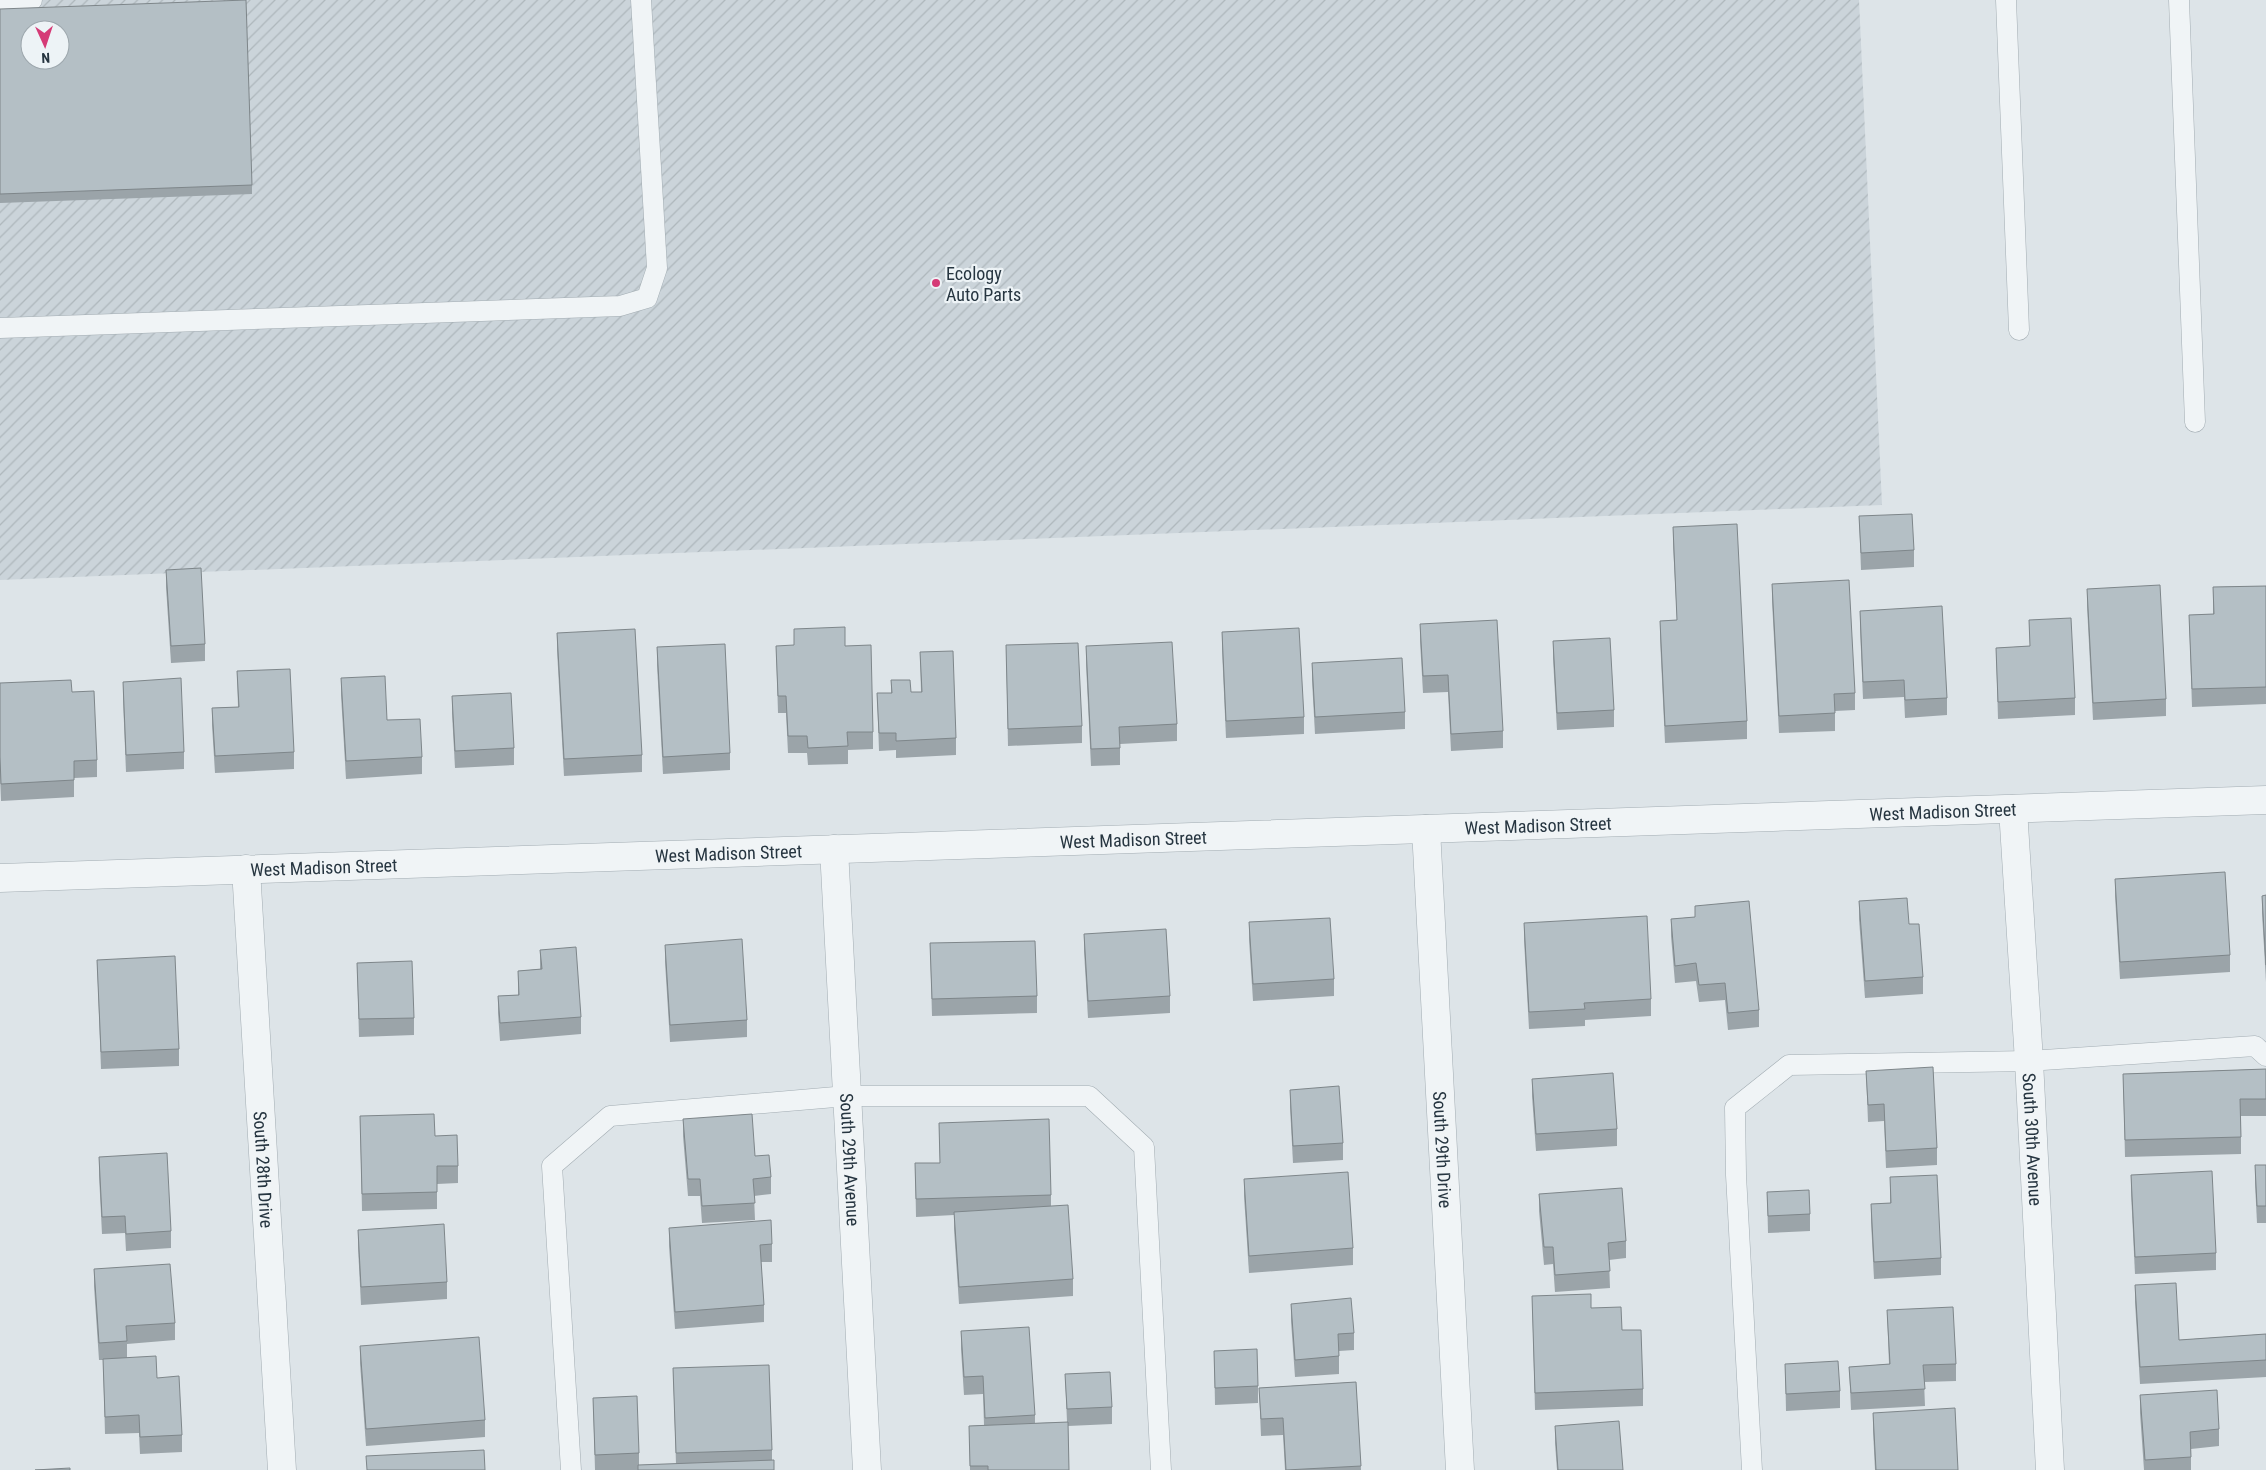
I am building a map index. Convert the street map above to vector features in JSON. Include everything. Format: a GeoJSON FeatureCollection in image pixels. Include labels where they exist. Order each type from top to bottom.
{"type":"FeatureCollection","features":[{"type":"Feature","properties":{"kind":"street","name":"West Madison Street"},"geometry":{"type":"LineString","coordinates":[[0,878],[2266,800]]}},
{"type":"Feature","properties":{"kind":"street","name":"South 30th Avenue"},"geometry":{"type":"LineString","coordinates":[[2013,809],[2029,1061],[2050,1470]]}},
{"type":"Feature","properties":{"kind":"street","name":"South 29th Drive"},"geometry":{"type":"LineString","coordinates":[[1426,829],[1460,1470]]}},
{"type":"Feature","properties":{"kind":"street","name":"South 29th Avenue"},"geometry":{"type":"LineString","coordinates":[[834,849],[867,1470]]}},
{"type":"Feature","properties":{"kind":"street","name":"South 28th Drive"},"geometry":{"type":"LineString","coordinates":[[246,869],[282,1470]]}},
{"type":"Feature","properties":{"kind":"lane"},"geometry":{"type":"LineString","coordinates":[[0,1],[32,0]]}},
{"type":"Feature","properties":{"kind":"lane"},"geometry":{"type":"LineString","coordinates":[[0,328],[620,306],[647,298],[657,268],[641,0]]}},
{"type":"Feature","properties":{"kind":"lane"},"geometry":{"type":"LineString","coordinates":[[2006,0],[2019,330]]}},
{"type":"Feature","properties":{"kind":"lane"},"geometry":{"type":"LineString","coordinates":[[2179,0],[2195,422]]}},
{"type":"Feature","properties":{"kind":"lane"},"geometry":{"type":"LineString","coordinates":[[1752,1470],[1736,1175],[1735,1108],[1790,1064],[2029,1061],[2255,1046],[2266,1056]]}},
{"type":"Feature","properties":{"kind":"lane"},"geometry":{"type":"LineString","coordinates":[[571,1470],[552,1166],[610,1116],[847,1096],[1089,1096],[1144,1146],[1161,1470]]}},
{"type":"Feature","properties":{"kind":"shaded area","name":"Ecology Auto Parts"},"geometry":{"type":"Polygon","coordinates":[[[0,0],[1859,0],[1882,505],[0,580],[0,0]]]}},
{"type":"Feature","properties":{"kind":"building"},"geometry":{"type":"Polygon","coordinates":[[[246,0],[252,185],[0,194],[0,9],[246,0]]]}},
{"type":"Feature","properties":{"kind":"building"},"geometry":{"type":"Polygon","coordinates":[[[1912,514],[1914,550],[1861,553],[1859,516],[1912,514]]]}},
{"type":"Feature","properties":{"kind":"building"},"geometry":{"type":"Polygon","coordinates":[[[1737,524],[1747,721],[1665,726],[1660,621],[1677,620],[1673,527],[1737,524]]]}},
{"type":"Feature","properties":{"kind":"building"},"geometry":{"type":"Polygon","coordinates":[[[201,568],[205,644],[171,646],[166,570],[201,568]]]}},
{"type":"Feature","properties":{"kind":"building"},"geometry":{"type":"Polygon","coordinates":[[[1849,580],[1855,693],[1834,694],[1835,713],[1779,716],[1772,584],[1849,580]]]}},
{"type":"Feature","properties":{"kind":"building"},"geometry":{"type":"Polygon","coordinates":[[[2160,585],[2166,699],[2093,703],[2087,589],[2160,585]]]}},
{"type":"Feature","properties":{"kind":"building"},"geometry":{"type":"Polygon","coordinates":[[[2266,586],[2266,687],[2192,689],[2189,615],[2214,614],[2213,587],[2266,586]]]}},
{"type":"Feature","properties":{"kind":"building"},"geometry":{"type":"Polygon","coordinates":[[[1942,606],[1947,698],[1905,700],[1904,680],[1863,682],[1860,611],[1942,606]]]}},
{"type":"Feature","properties":{"kind":"building"},"geometry":{"type":"Polygon","coordinates":[[[2071,618],[2075,698],[1998,702],[1996,648],[2030,646],[2029,620],[2071,618]]]}},
{"type":"Feature","properties":{"kind":"building"},"geometry":{"type":"Polygon","coordinates":[[[1497,620],[1503,731],[1451,734],[1448,675],[1423,676],[1420,624],[1497,620]]]}},
{"type":"Feature","properties":{"kind":"building"},"geometry":{"type":"Polygon","coordinates":[[[845,627],[845,646],[871,645],[873,732],[847,732],[848,746],[808,748],[807,736],[788,736],[786,696],[778,696],[776,646],[794,645],[794,629],[845,627]]]}},
{"type":"Feature","properties":{"kind":"building"},"geometry":{"type":"Polygon","coordinates":[[[1299,628],[1304,717],[1226,721],[1222,632],[1299,628]]]}},
{"type":"Feature","properties":{"kind":"building"},"geometry":{"type":"Polygon","coordinates":[[[635,629],[642,755],[564,759],[557,633],[635,629]]]}},
{"type":"Feature","properties":{"kind":"building"},"geometry":{"type":"Polygon","coordinates":[[[1610,638],[1614,710],[1557,713],[1553,641],[1610,638]]]}},
{"type":"Feature","properties":{"kind":"building"},"geometry":{"type":"Polygon","coordinates":[[[1172,642],[1177,724],[1119,727],[1120,748],[1091,749],[1086,646],[1172,642]]]}},
{"type":"Feature","properties":{"kind":"building"},"geometry":{"type":"Polygon","coordinates":[[[1078,643],[1082,726],[1008,729],[1006,645],[1078,643]]]}},
{"type":"Feature","properties":{"kind":"building"},"geometry":{"type":"Polygon","coordinates":[[[725,644],[730,753],[663,757],[657,647],[725,644]]]}},
{"type":"Feature","properties":{"kind":"building"},"geometry":{"type":"Polygon","coordinates":[[[953,651],[956,738],[896,741],[896,733],[879,733],[877,693],[892,693],[891,680],[910,680],[911,692],[922,692],[920,652],[953,651]]]}},
{"type":"Feature","properties":{"kind":"building"},"geometry":{"type":"Polygon","coordinates":[[[1402,658],[1405,712],[1315,717],[1312,663],[1402,658]]]}},
{"type":"Feature","properties":{"kind":"building"},"geometry":{"type":"Polygon","coordinates":[[[290,669],[294,752],[215,756],[212,708],[239,707],[237,671],[290,669]]]}},
{"type":"Feature","properties":{"kind":"building"},"geometry":{"type":"Polygon","coordinates":[[[385,676],[387,720],[420,719],[422,757],[346,761],[341,678],[385,676]]]}},
{"type":"Feature","properties":{"kind":"building"},"geometry":{"type":"Polygon","coordinates":[[[181,678],[184,752],[126,755],[123,682],[181,678]]]}},
{"type":"Feature","properties":{"kind":"building"},"geometry":{"type":"Polygon","coordinates":[[[71,680],[72,692],[94,691],[97,760],[74,761],[74,780],[1,784],[0,683],[71,680]]]}},
{"type":"Feature","properties":{"kind":"building"},"geometry":{"type":"Polygon","coordinates":[[[511,693],[514,748],[455,751],[452,696],[511,693]]]}},
{"type":"Feature","properties":{"kind":"building"},"geometry":{"type":"Polygon","coordinates":[[[2225,872],[2230,955],[2120,962],[2115,879],[2225,872]]]}},
{"type":"Feature","properties":{"kind":"building"},"geometry":{"type":"Polygon","coordinates":[[[2266,895],[2266,965],[2262,896],[2266,895]]]}},
{"type":"Feature","properties":{"kind":"building"},"geometry":{"type":"Polygon","coordinates":[[[1907,898],[1909,924],[1919,924],[1923,977],[1865,981],[1859,901],[1907,898]]]}},
{"type":"Feature","properties":{"kind":"building"},"geometry":{"type":"Polygon","coordinates":[[[1749,901],[1759,1010],[1728,1013],[1725,983],[1699,985],[1696,963],[1675,966],[1671,919],[1695,917],[1695,906],[1749,901]]]}},
{"type":"Feature","properties":{"kind":"building"},"geometry":{"type":"Polygon","coordinates":[[[1647,916],[1651,999],[1584,1003],[1585,1009],[1529,1012],[1524,923],[1647,916]]]}},
{"type":"Feature","properties":{"kind":"building"},"geometry":{"type":"Polygon","coordinates":[[[1330,918],[1334,979],[1253,984],[1249,922],[1330,918]]]}},
{"type":"Feature","properties":{"kind":"building"},"geometry":{"type":"Polygon","coordinates":[[[1166,929],[1170,996],[1088,1001],[1084,934],[1166,929]]]}},
{"type":"Feature","properties":{"kind":"building"},"geometry":{"type":"Polygon","coordinates":[[[742,939],[747,1020],[670,1025],[665,945],[742,939]]]}},
{"type":"Feature","properties":{"kind":"building"},"geometry":{"type":"Polygon","coordinates":[[[1035,941],[1037,996],[932,999],[930,943],[1035,941]]]}},
{"type":"Feature","properties":{"kind":"building"},"geometry":{"type":"Polygon","coordinates":[[[576,947],[581,1017],[500,1023],[498,996],[519,995],[518,971],[542,969],[540,950],[576,947]]]}},
{"type":"Feature","properties":{"kind":"building"},"geometry":{"type":"Polygon","coordinates":[[[175,956],[179,1049],[101,1052],[97,960],[175,956]]]}},
{"type":"Feature","properties":{"kind":"building"},"geometry":{"type":"Polygon","coordinates":[[[412,961],[414,1018],[359,1019],[357,963],[412,961]]]}},
{"type":"Feature","properties":{"kind":"building"},"geometry":{"type":"Polygon","coordinates":[[[1933,1067],[1937,1148],[1886,1151],[1884,1104],[1868,1105],[1866,1071],[1933,1067]]]}},
{"type":"Feature","properties":{"kind":"building"},"geometry":{"type":"Polygon","coordinates":[[[2266,1069],[2266,1099],[2240,1099],[2241,1137],[2125,1140],[2123,1074],[2266,1069]]]}},
{"type":"Feature","properties":{"kind":"building"},"geometry":{"type":"Polygon","coordinates":[[[1613,1073],[1617,1129],[1536,1134],[1532,1079],[1613,1073]]]}},
{"type":"Feature","properties":{"kind":"building"},"geometry":{"type":"Polygon","coordinates":[[[1339,1086],[1343,1143],[1293,1146],[1290,1090],[1339,1086]]]}},
{"type":"Feature","properties":{"kind":"building"},"geometry":{"type":"Polygon","coordinates":[[[434,1114],[435,1136],[457,1135],[458,1166],[437,1166],[437,1192],[362,1194],[360,1116],[434,1114]]]}},
{"type":"Feature","properties":{"kind":"building"},"geometry":{"type":"Polygon","coordinates":[[[752,1114],[755,1156],[769,1155],[771,1177],[753,1179],[755,1203],[702,1206],[700,1179],[688,1179],[683,1119],[752,1114]]]}},
{"type":"Feature","properties":{"kind":"building"},"geometry":{"type":"Polygon","coordinates":[[[1049,1119],[1051,1195],[916,1199],[915,1163],[940,1163],[939,1123],[1049,1119]]]}},
{"type":"Feature","properties":{"kind":"building"},"geometry":{"type":"Polygon","coordinates":[[[167,1153],[171,1231],[126,1234],[125,1216],[102,1217],[99,1157],[167,1153]]]}},
{"type":"Feature","properties":{"kind":"building"},"geometry":{"type":"Polygon","coordinates":[[[2255,1165],[2266,1165],[2266,1206],[2257,1206],[2255,1165]]]}},
{"type":"Feature","properties":{"kind":"building"},"geometry":{"type":"Polygon","coordinates":[[[2212,1171],[2216,1253],[2135,1257],[2131,1175],[2212,1171]]]}},
{"type":"Feature","properties":{"kind":"building"},"geometry":{"type":"Polygon","coordinates":[[[1348,1172],[1353,1248],[1249,1256],[1244,1179],[1348,1172]]]}},
{"type":"Feature","properties":{"kind":"building"},"geometry":{"type":"Polygon","coordinates":[[[1937,1175],[1941,1258],[1874,1262],[1871,1204],[1891,1203],[1890,1177],[1937,1175]]]}},
{"type":"Feature","properties":{"kind":"building"},"geometry":{"type":"Polygon","coordinates":[[[1622,1188],[1626,1241],[1608,1243],[1610,1271],[1555,1275],[1553,1247],[1544,1247],[1539,1194],[1622,1188]]]}},
{"type":"Feature","properties":{"kind":"building"},"geometry":{"type":"Polygon","coordinates":[[[1809,1190],[1810,1214],[1768,1216],[1767,1192],[1809,1190]]]}},
{"type":"Feature","properties":{"kind":"building"},"geometry":{"type":"Polygon","coordinates":[[[1068,1205],[1073,1279],[959,1287],[954,1212],[1068,1205]]]}},
{"type":"Feature","properties":{"kind":"building"},"geometry":{"type":"Polygon","coordinates":[[[771,1220],[772,1244],[760,1245],[764,1305],[675,1312],[669,1228],[771,1220]]]}},
{"type":"Feature","properties":{"kind":"building"},"geometry":{"type":"Polygon","coordinates":[[[444,1224],[447,1282],[361,1287],[358,1230],[444,1224]]]}},
{"type":"Feature","properties":{"kind":"building"},"geometry":{"type":"Polygon","coordinates":[[[170,1264],[175,1323],[126,1326],[127,1341],[99,1343],[94,1269],[170,1264]]]}},
{"type":"Feature","properties":{"kind":"building"},"geometry":{"type":"Polygon","coordinates":[[[2176,1283],[2179,1340],[2266,1334],[2266,1360],[2140,1367],[2135,1285],[2176,1283]]]}},
{"type":"Feature","properties":{"kind":"building"},"geometry":{"type":"Polygon","coordinates":[[[1591,1294],[1591,1308],[1621,1307],[1622,1330],[1641,1330],[1643,1389],[1535,1393],[1532,1296],[1591,1294]]]}},
{"type":"Feature","properties":{"kind":"building"},"geometry":{"type":"Polygon","coordinates":[[[1351,1298],[1354,1333],[1338,1334],[1339,1356],[1295,1360],[1291,1304],[1351,1298]]]}},
{"type":"Feature","properties":{"kind":"building"},"geometry":{"type":"Polygon","coordinates":[[[1953,1307],[1956,1364],[1923,1365],[1925,1389],[1851,1393],[1849,1367],[1890,1364],[1887,1310],[1953,1307]]]}},
{"type":"Feature","properties":{"kind":"building"},"geometry":{"type":"Polygon","coordinates":[[[1029,1327],[1035,1415],[985,1418],[983,1376],[964,1377],[961,1331],[1029,1327]]]}},
{"type":"Feature","properties":{"kind":"building"},"geometry":{"type":"Polygon","coordinates":[[[479,1337],[485,1420],[366,1429],[360,1346],[479,1337]]]}},
{"type":"Feature","properties":{"kind":"building"},"geometry":{"type":"Polygon","coordinates":[[[1257,1349],[1258,1386],[1215,1388],[1214,1351],[1257,1349]]]}},
{"type":"Feature","properties":{"kind":"building"},"geometry":{"type":"Polygon","coordinates":[[[156,1356],[157,1378],[179,1376],[182,1435],[140,1437],[139,1415],[105,1417],[103,1359],[156,1356]]]}},
{"type":"Feature","properties":{"kind":"building"},"geometry":{"type":"Polygon","coordinates":[[[1838,1361],[1840,1391],[1786,1394],[1785,1364],[1838,1361]]]}},
{"type":"Feature","properties":{"kind":"building"},"geometry":{"type":"Polygon","coordinates":[[[769,1365],[772,1450],[676,1453],[673,1368],[769,1365]]]}},
{"type":"Feature","properties":{"kind":"building"},"geometry":{"type":"Polygon","coordinates":[[[1110,1372],[1112,1407],[1067,1409],[1065,1374],[1110,1372]]]}},
{"type":"Feature","properties":{"kind":"building"},"geometry":{"type":"Polygon","coordinates":[[[1356,1382],[1361,1466],[1286,1470],[1283,1418],[1261,1419],[1259,1388],[1356,1382]]]}},
{"type":"Feature","properties":{"kind":"building"},"geometry":{"type":"Polygon","coordinates":[[[2217,1390],[2219,1429],[2190,1432],[2191,1457],[2145,1460],[2140,1395],[2217,1390]]]}},
{"type":"Feature","properties":{"kind":"building"},"geometry":{"type":"Polygon","coordinates":[[[637,1396],[639,1453],[595,1455],[593,1398],[637,1396]]]}},
{"type":"Feature","properties":{"kind":"building"},"geometry":{"type":"Polygon","coordinates":[[[1955,1408],[1958,1470],[1876,1470],[1873,1413],[1955,1408]]]}},
{"type":"Feature","properties":{"kind":"building"},"geometry":{"type":"Polygon","coordinates":[[[1619,1421],[1623,1470],[1558,1470],[1555,1426],[1619,1421]]]}},
{"type":"Feature","properties":{"kind":"building"},"geometry":{"type":"Polygon","coordinates":[[[1068,1422],[1069,1470],[988,1470],[988,1466],[970,1466],[969,1426],[1068,1422]]]}},
{"type":"Feature","properties":{"kind":"building"},"geometry":{"type":"Polygon","coordinates":[[[484,1450],[485,1470],[367,1470],[366,1456],[484,1450]]]}},
{"type":"Feature","properties":{"kind":"building"},"geometry":{"type":"Polygon","coordinates":[[[774,1460],[774,1470],[638,1470],[638,1465],[774,1460]]]}},
{"type":"Feature","properties":{"kind":"building"},"geometry":{"type":"Polygon","coordinates":[[[70,1468],[70,1470],[35,1470],[70,1468]]]}},
{"type":"Feature","properties":{"kind":"place","name":"Ecology Auto Parts"},"geometry":{"type":"Point","coordinates":[936,283]}}]}
